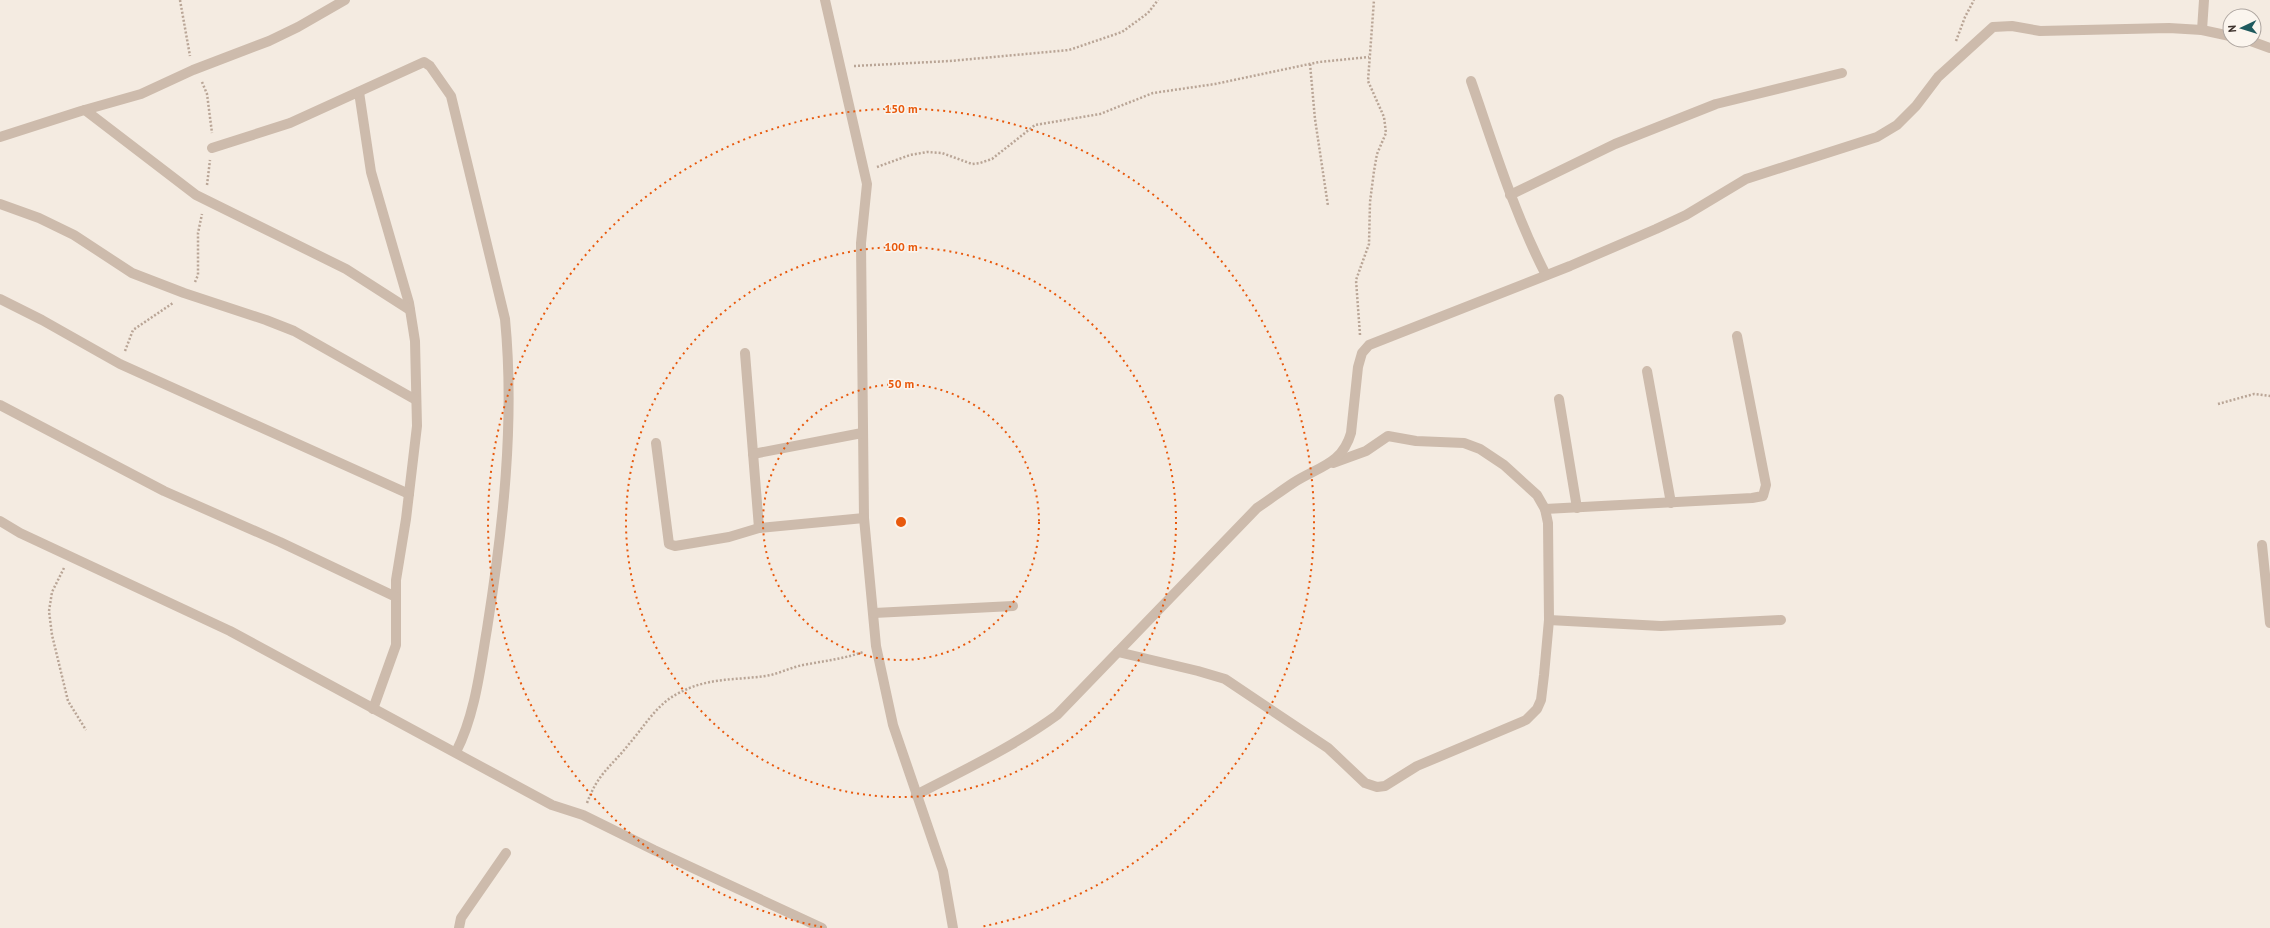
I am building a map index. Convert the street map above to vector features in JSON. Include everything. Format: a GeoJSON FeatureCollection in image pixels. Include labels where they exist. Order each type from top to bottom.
{"type":"FeatureCollection","features":[{"type":"Feature","properties":{"kind":"street"},"geometry":{"type":"LineString","coordinates":[[0,138],[85,110],[140,94],[193,70],[269,41],[298,27],[345,0]]}},
{"type":"Feature","properties":{"kind":"street"},"geometry":{"type":"LineString","coordinates":[[825,0],[839,67],[864,171],[867,197],[861,243],[862,433],[864,518],[876,646],[893,725],[943,871],[953,928]]}},
{"type":"Feature","properties":{"kind":"street"},"geometry":{"type":"LineString","coordinates":[[2202,30],[2204,0]]}},
{"type":"Feature","properties":{"kind":"street"},"geometry":{"type":"LineString","coordinates":[[916,795],[982,761],[1039,728],[1057,715],[1257,508],[1293,483],[1336,459],[1347,445],[1351,433],[1358,367],[1362,353],[1375,341],[1546,276],[1686,215],[1746,179],[1877,138],[1897,125],[1916,106],[1938,77],[1992,27],[2012,26],[2040,31],[2169,28],[2202,30],[2222,34]]}},
{"type":"Feature","properties":{"kind":"street"},"geometry":{"type":"LineString","coordinates":[[212,148],[290,123],[424,62],[430,66],[453,100],[504,319],[507,346],[507,444],[497,563],[483,653],[466,732],[456,752]]}},
{"type":"Feature","properties":{"kind":"street"},"geometry":{"type":"LineString","coordinates":[[1510,195],[1616,144],[1716,104],[1842,73]]}},
{"type":"Feature","properties":{"kind":"street"},"geometry":{"type":"LineString","coordinates":[[1471,81],[1525,234],[1546,276]]}},
{"type":"Feature","properties":{"kind":"street"},"geometry":{"type":"LineString","coordinates":[[359,92],[371,172],[410,310],[415,341],[416,426],[409,494],[396,580],[396,645],[373,708]]}},
{"type":"Feature","properties":{"kind":"street"},"geometry":{"type":"LineString","coordinates":[[85,110],[205,200],[346,270],[410,310]]}},
{"type":"Feature","properties":{"kind":"street"},"geometry":{"type":"LineString","coordinates":[[0,204],[46,221],[74,235],[132,273],[184,293],[266,320],[294,331],[416,400]]}},
{"type":"Feature","properties":{"kind":"street"},"geometry":{"type":"LineString","coordinates":[[0,299],[42,320],[120,364],[409,494]]}},
{"type":"Feature","properties":{"kind":"street"},"geometry":{"type":"LineString","coordinates":[[1545,509],[1671,503],[1763,496],[1766,485],[1737,336]]}},
{"type":"Feature","properties":{"kind":"street"},"geometry":{"type":"LineString","coordinates":[[745,353],[758,528]]}},
{"type":"Feature","properties":{"kind":"street"},"geometry":{"type":"LineString","coordinates":[[1647,371],[1671,503]]}},
{"type":"Feature","properties":{"kind":"street"},"geometry":{"type":"LineString","coordinates":[[1559,399],[1577,508]]}},
{"type":"Feature","properties":{"kind":"street"},"geometry":{"type":"LineString","coordinates":[[0,405],[164,491],[280,542],[396,597]]}},
{"type":"Feature","properties":{"kind":"street"},"geometry":{"type":"LineString","coordinates":[[753,454],[862,433]]}},
{"type":"Feature","properties":{"kind":"street"},"geometry":{"type":"LineString","coordinates":[[1118,652],[1225,679],[1328,748],[1365,783],[1377,787],[1385,786],[1417,766],[1526,720],[1533,715],[1541,700],[1549,620],[1548,523],[1545,509],[1537,496],[1504,466],[1480,449],[1464,443],[1416,442],[1388,436],[1366,451],[1327,465]]}},
{"type":"Feature","properties":{"kind":"street"},"geometry":{"type":"LineString","coordinates":[[656,443],[669,544],[675,546],[729,537],[758,528],[864,518]]}},
{"type":"Feature","properties":{"kind":"street"},"geometry":{"type":"LineString","coordinates":[[0,521],[20,533],[69,557],[230,631],[552,805],[583,814],[654,850],[822,928]]}},
{"type":"Feature","properties":{"kind":"street"},"geometry":{"type":"LineString","coordinates":[[2262,545],[2270,623]]}},
{"type":"Feature","properties":{"kind":"street"},"geometry":{"type":"LineString","coordinates":[[874,612],[1014,606]]}},
{"type":"Feature","properties":{"kind":"street"},"geometry":{"type":"LineString","coordinates":[[1549,620],[1661,626],[1781,620]]}},
{"type":"Feature","properties":{"kind":"street"},"geometry":{"type":"LineString","coordinates":[[459,928],[461,918],[506,852]]}},
{"type":"Feature","properties":{"kind":"path"},"geometry":{"type":"LineString","coordinates":[[180,0],[193,70]]}},
{"type":"Feature","properties":{"kind":"path"},"geometry":{"type":"LineString","coordinates":[[839,67],[950,61],[1069,50],[1122,32],[1148,13],[1158,0]]}},
{"type":"Feature","properties":{"kind":"path"},"geometry":{"type":"LineString","coordinates":[[1362,353],[1356,280],[1369,244],[1370,202],[1374,171],[1377,154],[1386,133],[1384,117],[1368,81],[1374,0]]}},
{"type":"Feature","properties":{"kind":"path"},"geometry":{"type":"LineString","coordinates":[[1954,48],[1965,17],[1974,0]]}},
{"type":"Feature","properties":{"kind":"path"},"geometry":{"type":"LineString","coordinates":[[864,171],[918,153],[935,152],[965,162],[980,163],[992,159],[1035,125],[1100,114],[1153,93],[1216,84],[1310,64],[1369,57]]}},
{"type":"Feature","properties":{"kind":"path"},"geometry":{"type":"LineString","coordinates":[[1310,64],[1315,119],[1328,206]]}},
{"type":"Feature","properties":{"kind":"path"},"geometry":{"type":"LineString","coordinates":[[120,364],[133,330],[184,293],[196,281],[198,275],[198,233],[205,200]]}},
{"type":"Feature","properties":{"kind":"path"},"geometry":{"type":"LineString","coordinates":[[2218,404],[2254,394],[2270,396]]}},
{"type":"Feature","properties":{"kind":"path"},"geometry":{"type":"LineString","coordinates":[[69,557],[52,592],[49,611],[52,635],[68,702],[86,730]]}},
{"type":"Feature","properties":{"kind":"path"},"geometry":{"type":"LineString","coordinates":[[583,814],[594,785],[604,771],[628,746],[651,716],[677,694],[709,681],[771,675],[802,665],[848,658],[876,646]]}}]}
